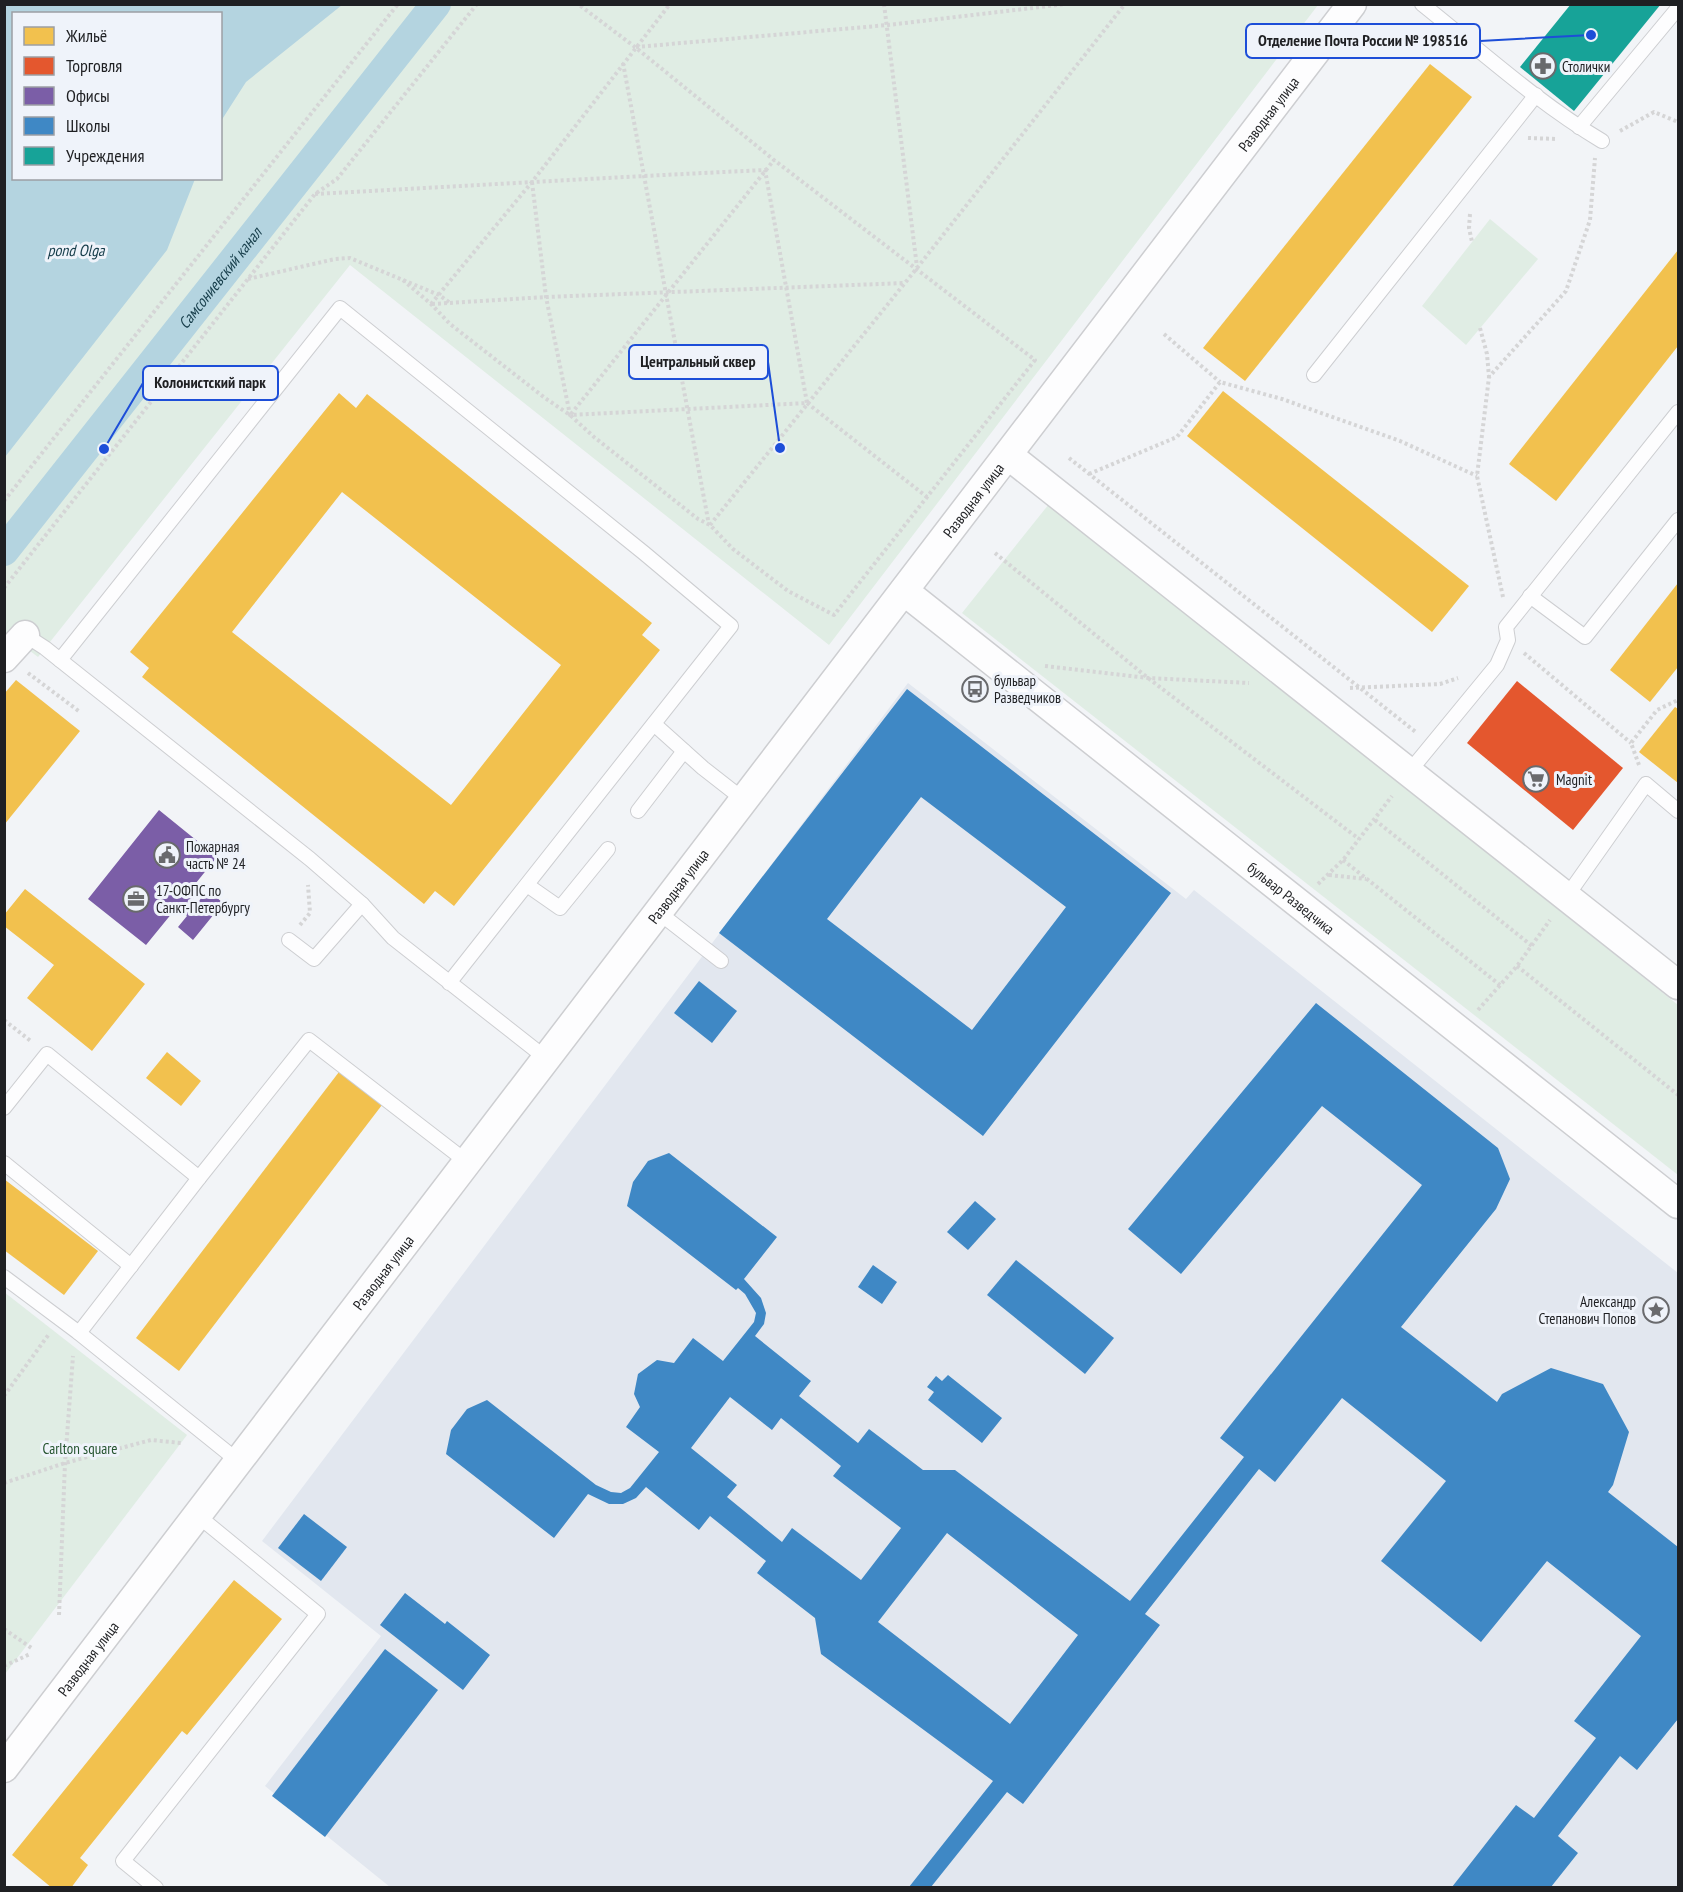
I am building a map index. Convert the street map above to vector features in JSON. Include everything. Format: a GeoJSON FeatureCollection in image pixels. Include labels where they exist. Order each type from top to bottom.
{"type":"FeatureCollection","features":[{"type":"Feature","properties":{"kind":"street","name":"Разводная улица"},"geometry":{"type":"LineString","coordinates":[[4,1768],[1352,4]]}},
{"type":"Feature","properties":{"kind":"street"},"geometry":{"type":"LineString","coordinates":[[1008,455],[1678,984]]}},
{"type":"Feature","properties":{"kind":"street","name":"бульвар Разведчика"},"geometry":{"type":"LineString","coordinates":[[904,591],[1678,1204]]}},
{"type":"Feature","properties":{"kind":"street"},"geometry":{"type":"LineString","coordinates":[[5,657],[25,635]]}},
{"type":"Feature","properties":{"kind":"lane"},"geometry":{"type":"LineString","coordinates":[[1422,4],[1599,145]]}},
{"type":"Feature","properties":{"kind":"lane"},"geometry":{"type":"LineString","coordinates":[[1579,127],[1678,8]]}},
{"type":"Feature","properties":{"kind":"lane"},"geometry":{"type":"LineString","coordinates":[[1314,375],[1536,95]]}},
{"type":"Feature","properties":{"kind":"lane"},"geometry":{"type":"LineString","coordinates":[[60,660],[340,308],[644,552],[731,626],[449,983]]}},
{"type":"Feature","properties":{"kind":"lane"},"geometry":{"type":"LineString","coordinates":[[1409,772],[1497,666],[1507,634],[1530,596],[1678,412]]}},
{"type":"Feature","properties":{"kind":"lane"},"geometry":{"type":"LineString","coordinates":[[1530,596],[1585,637],[1678,520]]}},
{"type":"Feature","properties":{"kind":"lane"},"geometry":{"type":"LineString","coordinates":[[25,635],[45,648],[305,855],[362,904],[393,938],[547,1059]]}},
{"type":"Feature","properties":{"kind":"lane"},"geometry":{"type":"LineString","coordinates":[[654,724],[744,800]]}},
{"type":"Feature","properties":{"kind":"lane"},"geometry":{"type":"LineString","coordinates":[[638,811],[684,751]]}},
{"type":"Feature","properties":{"kind":"lane"},"geometry":{"type":"LineString","coordinates":[[1567,896],[1646,784],[1678,811]]}},
{"type":"Feature","properties":{"kind":"lane"},"geometry":{"type":"LineString","coordinates":[[527,885],[560,908],[608,849]]}},
{"type":"Feature","properties":{"kind":"lane"},"geometry":{"type":"LineString","coordinates":[[289,940],[314,959],[362,904]]}},
{"type":"Feature","properties":{"kind":"lane"},"geometry":{"type":"LineString","coordinates":[[658,912],[721,961]]}},
{"type":"Feature","properties":{"kind":"lane"},"geometry":{"type":"LineString","coordinates":[[79,1334],[309,1040],[467,1162]]}},
{"type":"Feature","properties":{"kind":"lane"},"geometry":{"type":"LineString","coordinates":[[4,1108],[46,1054],[199,1178]]}},
{"type":"Feature","properties":{"kind":"lane"},"geometry":{"type":"LineString","coordinates":[[4,1163],[131,1266]]}},
{"type":"Feature","properties":{"kind":"lane"},"geometry":{"type":"LineString","coordinates":[[4,1277],[238,1461]]}},
{"type":"Feature","properties":{"kind":"lane"},"geometry":{"type":"LineString","coordinates":[[156,1887],[123,1861],[318,1614],[197,1515]]}},
{"type":"Feature","properties":{"kind":"path"},"geometry":{"type":"LineString","coordinates":[[4,501],[398,4]]}},
{"type":"Feature","properties":{"kind":"path"},"geometry":{"type":"LineString","coordinates":[[4,588],[315,194],[337,178],[477,4]]}},
{"type":"Feature","properties":{"kind":"path"},"geometry":{"type":"LineString","coordinates":[[403,280],[450,324],[570,415],[594,437],[698,519],[710,525],[733,549],[788,591],[834,615],[1035,360],[774,160],[579,4]]}},
{"type":"Feature","properties":{"kind":"path"},"geometry":{"type":"LineString","coordinates":[[431,304],[532,182],[670,4]]}},
{"type":"Feature","properties":{"kind":"path"},"geometry":{"type":"LineString","coordinates":[[884,4],[917,268]]}},
{"type":"Feature","properties":{"kind":"path"},"geometry":{"type":"LineString","coordinates":[[635,47],[888,25],[1066,4]]}},
{"type":"Feature","properties":{"kind":"path"},"geometry":{"type":"LineString","coordinates":[[710,525],[1125,4]]}},
{"type":"Feature","properties":{"kind":"path"},"geometry":{"type":"LineString","coordinates":[[623,63],[667,293],[686,409],[710,525]]}},
{"type":"Feature","properties":{"kind":"path"},"geometry":{"type":"LineString","coordinates":[[1489,377],[1566,291],[1590,220],[1599,145]]}},
{"type":"Feature","properties":{"kind":"path"},"geometry":{"type":"LineString","coordinates":[[570,415],[774,160]]}},
{"type":"Feature","properties":{"kind":"path"},"geometry":{"type":"LineString","coordinates":[[315,194],[765,170]]}},
{"type":"Feature","properties":{"kind":"path"},"geometry":{"type":"LineString","coordinates":[[765,170],[807,403]]}},
{"type":"Feature","properties":{"kind":"path"},"geometry":{"type":"LineString","coordinates":[[532,182],[546,297],[570,415]]}},
{"type":"Feature","properties":{"kind":"path"},"geometry":{"type":"LineString","coordinates":[[247,280],[334,259],[350,258],[439,295],[452,303]]}},
{"type":"Feature","properties":{"kind":"path"},"geometry":{"type":"LineString","coordinates":[[431,304],[546,297],[905,283]]}},
{"type":"Feature","properties":{"kind":"path"},"geometry":{"type":"LineString","coordinates":[[1480,328],[1487,354],[1489,377],[1477,476],[1503,588],[1507,634],[1631,743],[1646,784]]}},
{"type":"Feature","properties":{"kind":"path"},"geometry":{"type":"LineString","coordinates":[[1164,334],[1220,382],[1282,399],[1400,441],[1477,476]]}},
{"type":"Feature","properties":{"kind":"path"},"geometry":{"type":"LineString","coordinates":[[1089,474],[1177,437],[1220,382]]}},
{"type":"Feature","properties":{"kind":"path"},"geometry":{"type":"LineString","coordinates":[[570,415],[807,403],[927,497]]}},
{"type":"Feature","properties":{"kind":"path"},"geometry":{"type":"LineString","coordinates":[[1069,458],[1432,745]]}},
{"type":"Feature","properties":{"kind":"path"},"geometry":{"type":"LineString","coordinates":[[995,554],[1148,678],[1359,839]]}},
{"type":"Feature","properties":{"kind":"path"},"geometry":{"type":"LineString","coordinates":[[5,657],[81,712]]}},
{"type":"Feature","properties":{"kind":"path"},"geometry":{"type":"LineString","coordinates":[[1011,676],[1030,664],[1148,678],[1254,684]]}},
{"type":"Feature","properties":{"kind":"path"},"geometry":{"type":"LineString","coordinates":[[1360,688],[1440,684],[1497,666]]}},
{"type":"Feature","properties":{"kind":"path"},"geometry":{"type":"LineString","coordinates":[[1631,743],[1657,710],[1678,700]]}},
{"type":"Feature","properties":{"kind":"path"},"geometry":{"type":"LineString","coordinates":[[1299,903],[1343,860],[1409,772]]}},
{"type":"Feature","properties":{"kind":"path"},"geometry":{"type":"LineString","coordinates":[[1374,820],[1532,946]]}},
{"type":"Feature","properties":{"kind":"path"},"geometry":{"type":"LineString","coordinates":[[289,940],[310,913],[305,855]]}},
{"type":"Feature","properties":{"kind":"path"},"geometry":{"type":"LineString","coordinates":[[1343,860],[1500,985]]}},
{"type":"Feature","properties":{"kind":"path"},"geometry":{"type":"LineString","coordinates":[[1328,875],[1368,879]]}},
{"type":"Feature","properties":{"kind":"path"},"geometry":{"type":"LineString","coordinates":[[1460,1031],[1517,966],[1567,896]]}},
{"type":"Feature","properties":{"kind":"path"},"geometry":{"type":"LineString","coordinates":[[1517,966],[1678,1095]]}},
{"type":"Feature","properties":{"kind":"path"},"geometry":{"type":"LineString","coordinates":[[4,1020],[46,1054]]}},
{"type":"Feature","properties":{"kind":"path"},"geometry":{"type":"LineString","coordinates":[[4,1396],[60,1319]]}},
{"type":"Feature","properties":{"kind":"path"},"geometry":{"type":"LineString","coordinates":[[59,1615],[65,1463],[73,1345],[79,1334]]}},
{"type":"Feature","properties":{"kind":"path"},"geometry":{"type":"LineString","coordinates":[[4,1483],[65,1463],[151,1440],[191,1443]]}},
{"type":"Feature","properties":{"kind":"path"},"geometry":{"type":"LineString","coordinates":[[4,1629],[31,1651],[4,1666]]}},
{"type":"Feature","properties":{"kind":"shaded area"},"geometry":{"type":"Polygon","coordinates":[[[908,683],[1186,899],[1194,890],[1678,1273],[1678,1887],[390,1887],[265,1786],[381,1636],[262,1541],[908,683]]]}},
{"type":"Feature","properties":{"kind":"green space"},"geometry":{"type":"Polygon","coordinates":[[[5,5],[1318,5],[829,645],[350,265],[38,657],[5,632],[5,5]]]}},
{"type":"Feature","properties":{"kind":"green space"},"geometry":{"type":"Polygon","coordinates":[[[1490,219],[1538,259],[1466,345],[1422,306],[1490,219]]]}},
{"type":"Feature","properties":{"kind":"green space"},"geometry":{"type":"Polygon","coordinates":[[[1049,504],[1678,1005],[1678,1175],[962,613],[1049,504]]]}},
{"type":"Feature","properties":{"kind":"green space","name":"Carlton square"},"geometry":{"type":"Polygon","coordinates":[[[4,1292],[187,1435],[5,1674],[4,1674],[4,1292]]]}},
{"type":"Feature","properties":{"kind":"water","name":"pond Olga"},"geometry":{"type":"Polygon","coordinates":[[[5,4],[342,5],[246,82],[222,119],[222,12],[12,12],[12,180],[195,180],[167,250],[5,457],[5,4]]]}},
{"type":"Feature","properties":{"kind":"building: Жильё"},"geometry":{"type":"Polygon","coordinates":[[[1430,64],[1472,97],[1245,381],[1203,348],[1430,64]]]}},
{"type":"Feature","properties":{"kind":"building: Жильё"},"geometry":{"type":"Polygon","coordinates":[[[1678,250],[1678,346],[1556,501],[1509,464],[1678,250]]]}},
{"type":"Feature","properties":{"kind":"building: Жильё"},"geometry":{"type":"Polygon","coordinates":[[[1223,391],[1469,586],[1432,632],[1187,436],[1223,391]]]}},
{"type":"Feature","properties":{"kind":"building: Жильё"},"geometry":{"type":"Polygon","coordinates":[[[339,393],[356,408],[367,394],[652,623],[642,635],[660,650],[454,906],[435,891],[424,904],[142,677],[149,668],[130,652],[339,393]],[[342,492],[232,632],[451,805],[561,665],[342,492]]]}},
{"type":"Feature","properties":{"kind":"building: Жильё"},"geometry":{"type":"Polygon","coordinates":[[[1678,583],[1678,667],[1650,702],[1610,670],[1678,583]]]}},
{"type":"Feature","properties":{"kind":"building: Жильё"},"geometry":{"type":"Polygon","coordinates":[[[16,680],[80,731],[4,825],[4,694],[16,680]]]}},
{"type":"Feature","properties":{"kind":"building: Жильё"},"geometry":{"type":"Polygon","coordinates":[[[1675,707],[1678,709],[1678,783],[1639,752],[1675,707]]]}},
{"type":"Feature","properties":{"kind":"building: Жильё"},"geometry":{"type":"Polygon","coordinates":[[[25,889],[145,984],[92,1051],[27,998],[54,965],[4,926],[4,915],[25,889]]]}},
{"type":"Feature","properties":{"kind":"building: Жильё"},"geometry":{"type":"Polygon","coordinates":[[[167,1052],[201,1081],[181,1106],[146,1078],[167,1052]]]}},
{"type":"Feature","properties":{"kind":"building: Жильё"},"geometry":{"type":"Polygon","coordinates":[[[342,1068],[385,1101],[179,1371],[136,1338],[342,1068]]]}},
{"type":"Feature","properties":{"kind":"building: Жильё"},"geometry":{"type":"Polygon","coordinates":[[[4,1179],[98,1251],[64,1295],[4,1250],[4,1179]]]}},
{"type":"Feature","properties":{"kind":"building: Жильё"},"geometry":{"type":"Polygon","coordinates":[[[234,1580],[282,1619],[187,1735],[182,1731],[80,1858],[88,1865],[71,1888],[52,1888],[12,1855],[234,1580]]]}},
{"type":"Feature","properties":{"kind":"building: Торговля"},"geometry":{"type":"Polygon","coordinates":[[[1517,681],[1623,768],[1573,830],[1467,743],[1517,681]]]}},
{"type":"Feature","properties":{"kind":"building: Офисы"},"geometry":{"type":"Polygon","coordinates":[[[159,810],[217,857],[187,894],[198,902],[208,890],[223,903],[193,940],[178,927],[187,916],[177,907],[146,945],[88,899],[159,810]]]}},
{"type":"Feature","properties":{"kind":"building: Школы"},"geometry":{"type":"Polygon","coordinates":[[[907,689],[1171,893],[983,1136],[719,933],[907,689]],[[921,797],[827,919],[972,1030],[1066,907],[921,797]]]}},
{"type":"Feature","properties":{"kind":"building: Школы"},"geometry":{"type":"Polygon","coordinates":[[[699,981],[737,1011],[712,1043],[674,1013],[699,981]]]}},
{"type":"Feature","properties":{"kind":"building: Школы"},"geometry":{"type":"Polygon","coordinates":[[[1316,1003],[1498,1148],[1510,1179],[1496,1209],[1401,1327],[1497,1402],[1502,1394],[1551,1368],[1603,1384],[1629,1432],[1613,1485],[1608,1492],[1678,1547],[1678,1719],[1637,1770],[1620,1756],[1558,1836],[1578,1853],[1551,1887],[1452,1887],[1516,1805],[1534,1818],[1596,1738],[1574,1721],[1641,1636],[1547,1561],[1481,1642],[1381,1561],[1446,1481],[1342,1398],[1275,1482],[1259,1469],[1145,1614],[1160,1625],[1023,1804],[1007,1792],[931,1887],[909,1887],[993,1781],[821,1654],[815,1618],[757,1573],[766,1561],[710,1516],[699,1530],[646,1487],[636,1498],[623,1504],[609,1504],[588,1494],[554,1538],[446,1454],[451,1430],[467,1409],[487,1400],[596,1485],[611,1492],[621,1493],[630,1488],[659,1452],[626,1427],[640,1407],[634,1394],[638,1374],[657,1360],[674,1363],[693,1338],[723,1361],[754,1322],[756,1313],[745,1294],[738,1288],[736,1290],[627,1206],[633,1182],[648,1161],[669,1153],[777,1237],[744,1279],[761,1298],[766,1313],[764,1324],[755,1336],[811,1381],[799,1396],[858,1443],[869,1429],[923,1470],[955,1470],[1130,1601],[1244,1457],[1220,1438],[1422,1185],[1322,1106],[1181,1274],[1128,1229],[1316,1003]],[[730,1397],[691,1448],[737,1485],[727,1497],[782,1542],[792,1528],[861,1580],[901,1528],[833,1476],[841,1466],[781,1418],[772,1430],[730,1397]],[[947,1533],[878,1622],[1010,1724],[1078,1635],[947,1533]]]}},
{"type":"Feature","properties":{"kind":"building: Школы"},"geometry":{"type":"Polygon","coordinates":[[[975,1201],[996,1219],[968,1250],[947,1232],[975,1201]]]}},
{"type":"Feature","properties":{"kind":"building: Школы"},"geometry":{"type":"Polygon","coordinates":[[[1016,1260],[1114,1338],[1085,1374],[987,1295],[1016,1260]]]}},
{"type":"Feature","properties":{"kind":"building: Школы"},"geometry":{"type":"Polygon","coordinates":[[[873,1265],[897,1282],[882,1304],[858,1287],[873,1265]]]}},
{"type":"Feature","properties":{"kind":"building: Школы"},"geometry":{"type":"Polygon","coordinates":[[[948,1375],[1002,1418],[982,1443],[928,1400],[934,1392],[927,1387],[936,1376],[942,1381],[948,1375]]]}},
{"type":"Feature","properties":{"kind":"building: Школы"},"geometry":{"type":"Polygon","coordinates":[[[304,1514],[347,1547],[321,1581],[278,1548],[304,1514]]]}},
{"type":"Feature","properties":{"kind":"building: Школы"},"geometry":{"type":"Polygon","coordinates":[[[405,1593],[445,1624],[447,1621],[490,1655],[463,1690],[380,1625],[405,1593]]]}},
{"type":"Feature","properties":{"kind":"building: Школы"},"geometry":{"type":"Polygon","coordinates":[[[385,1649],[438,1690],[325,1837],[272,1796],[385,1649]]]}},
{"type":"Feature","properties":{"kind":"building: Учреждения"},"geometry":{"type":"Polygon","coordinates":[[[1571,4],[1661,4],[1574,111],[1520,67],[1571,4]]]}},
{"type":"Feature","properties":{"kind":"waterway","name":"Самсониевский канал"},"geometry":{"type":"LineString","coordinates":[[4,551],[436,4]]}},
{"type":"Feature","properties":{"kind":"place","name":"Отделение Почта России № 198516"},"geometry":{"type":"Point","coordinates":[1591,35]}},
{"type":"Feature","properties":{"kind":"place","name":"Столички"},"geometry":{"type":"Point","coordinates":[1543,66]}},
{"type":"Feature","properties":{"kind":"place","name":"Центральный сквер"},"geometry":{"type":"Point","coordinates":[780,448]}},
{"type":"Feature","properties":{"kind":"place","name":"Колонистский парк"},"geometry":{"type":"Point","coordinates":[104,449]}},
{"type":"Feature","properties":{"kind":"place","name":"бульвар Разведчиков"},"geometry":{"type":"Point","coordinates":[975,689]}},
{"type":"Feature","properties":{"kind":"place","name":"Magnit"},"geometry":{"type":"Point","coordinates":[1536,779]}},
{"type":"Feature","properties":{"kind":"place","name":"Пожарная часть № 24"},"geometry":{"type":"Point","coordinates":[167,855]}},
{"type":"Feature","properties":{"kind":"place","name":"17-ОФПС по Санкт-Петербургу"},"geometry":{"type":"Point","coordinates":[136,899]}},
{"type":"Feature","properties":{"kind":"place","name":"Александр Степанович Попов"},"geometry":{"type":"Point","coordinates":[1656,1310]}}]}
